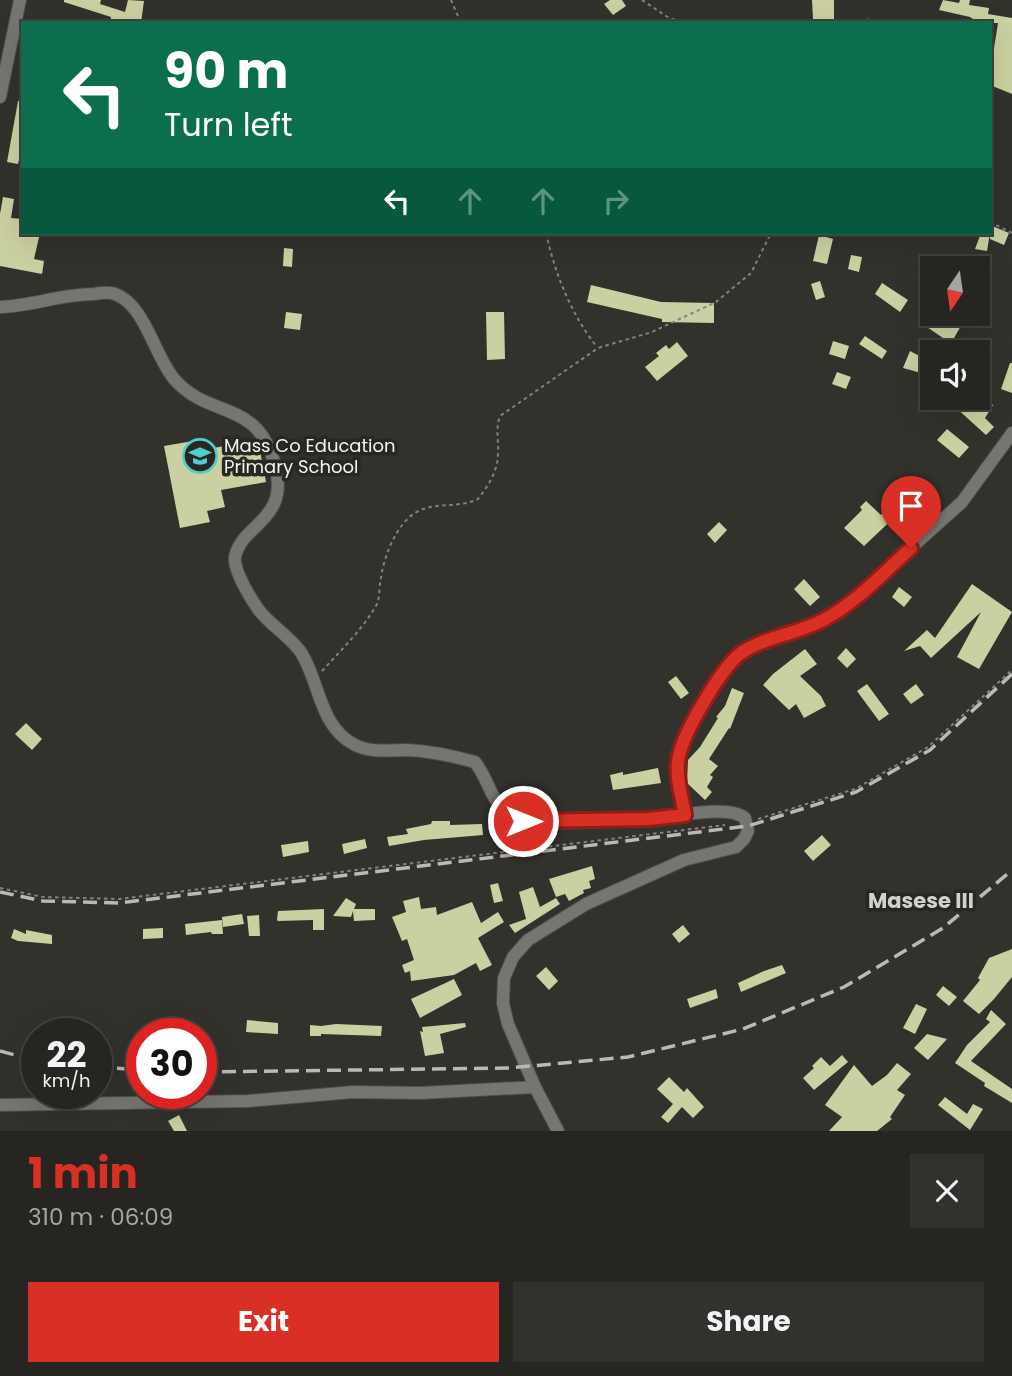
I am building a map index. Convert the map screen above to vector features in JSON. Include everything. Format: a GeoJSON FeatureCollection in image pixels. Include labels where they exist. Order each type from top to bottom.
{"type":"FeatureCollection","features":[{"type":"Feature","properties":{"kind":"street"},"geometry":{"type":"LineString","coordinates":[[0,97],[20,0]]}},
{"type":"Feature","properties":{"kind":"street"},"geometry":{"type":"LineString","coordinates":[[0,307],[39,303],[65,295],[114,294],[128,301],[174,379],[191,393],[241,416],[257,427],[276,467],[277,491],[273,507],[243,541],[235,556],[235,570],[259,610],[299,650],[336,730],[355,744],[374,750],[429,752],[475,761],[495,801],[509,816],[523,821],[649,819],[736,813],[747,822],[748,831],[736,847],[684,860],[586,904],[527,940],[513,957],[504,978],[503,1003],[508,1024],[558,1131]]}},
{"type":"Feature","properties":{"kind":"street"},"geometry":{"type":"LineString","coordinates":[[685,815],[678,782],[680,752],[687,734],[722,675],[740,654],[825,619],[855,598],[962,502],[1012,433]]}},
{"type":"Feature","properties":{"kind":"street"},"geometry":{"type":"LineString","coordinates":[[0,1105],[248,1101],[353,1092],[420,1093],[536,1087]]}},
{"type":"Feature","properties":{"kind":"path"},"geometry":{"type":"LineString","coordinates":[[451,0],[460,21]]}},
{"type":"Feature","properties":{"kind":"path"},"geometry":{"type":"LineString","coordinates":[[642,0],[669,18],[679,21]]}},
{"type":"Feature","properties":{"kind":"path"},"geometry":{"type":"LineString","coordinates":[[992,223],[1012,233]]}},
{"type":"Feature","properties":{"kind":"path"},"geometry":{"type":"LineString","coordinates":[[547,235],[559,281],[585,332],[597,348]]}},
{"type":"Feature","properties":{"kind":"path"},"geometry":{"type":"LineString","coordinates":[[312,682],[359,630],[378,602],[387,555],[401,528],[414,514],[424,509],[478,499],[490,483],[498,454],[496,435],[500,415],[597,348],[652,332],[716,302],[751,273],[770,235]]}},
{"type":"Feature","properties":{"kind":"path"},"geometry":{"type":"LineString","coordinates":[[0,888],[43,897],[119,900],[747,822],[855,789],[928,747],[1012,670]]}},
{"type":"Feature","properties":{"kind":"building"},"geometry":{"type":"Polygon","coordinates":[[[101,0],[100,4],[125,12],[128,0],[144,1],[141,21],[110,21],[111,17],[64,2],[101,0]]]}},
{"type":"Feature","properties":{"kind":"building"},"geometry":{"type":"Polygon","coordinates":[[[610,0],[622,0],[626,6],[613,15],[604,4],[610,0]]]}},
{"type":"Feature","properties":{"kind":"building"},"geometry":{"type":"Polygon","coordinates":[[[812,0],[834,0],[834,19],[813,19],[812,0]]]}},
{"type":"Feature","properties":{"kind":"building"},"geometry":{"type":"Polygon","coordinates":[[[943,0],[959,3],[960,0],[970,0],[969,5],[989,8],[988,14],[1012,18],[1012,94],[992,86],[992,48],[998,23],[972,21],[970,17],[939,10],[943,0]]]}},
{"type":"Feature","properties":{"kind":"building"},"geometry":{"type":"Polygon","coordinates":[[[18,101],[21,101],[21,150],[18,164],[7,162],[18,101]]]}},
{"type":"Feature","properties":{"kind":"building"},"geometry":{"type":"Polygon","coordinates":[[[3,197],[14,199],[11,218],[21,219],[21,235],[40,235],[34,259],[44,261],[42,274],[0,266],[0,214],[3,197]]]}},
{"type":"Feature","properties":{"kind":"building"},"geometry":{"type":"Polygon","coordinates":[[[992,226],[1009,233],[1004,245],[990,239],[992,226]]]}},
{"type":"Feature","properties":{"kind":"building"},"geometry":{"type":"Polygon","coordinates":[[[819,235],[833,239],[827,264],[813,261],[819,235]]]}},
{"type":"Feature","properties":{"kind":"building"},"geometry":{"type":"Polygon","coordinates":[[[980,235],[990,235],[987,251],[975,249],[980,235]]]}},
{"type":"Feature","properties":{"kind":"building"},"geometry":{"type":"Polygon","coordinates":[[[284,248],[293,249],[292,267],[283,266],[284,248]]]}},
{"type":"Feature","properties":{"kind":"building"},"geometry":{"type":"Polygon","coordinates":[[[851,255],[862,257],[859,272],[848,269],[851,255]]]}},
{"type":"Feature","properties":{"kind":"building"},"geometry":{"type":"Polygon","coordinates":[[[820,281],[825,297],[816,300],[811,284],[820,281]]]}},
{"type":"Feature","properties":{"kind":"building"},"geometry":{"type":"Polygon","coordinates":[[[882,283],[908,300],[900,312],[875,294],[882,283]]]}},
{"type":"Feature","properties":{"kind":"building"},"geometry":{"type":"Polygon","coordinates":[[[591,285],[661,302],[714,303],[714,323],[662,322],[662,319],[587,302],[591,285]]]}},
{"type":"Feature","properties":{"kind":"building"},"geometry":{"type":"Polygon","coordinates":[[[286,312],[302,314],[300,330],[284,328],[286,312]]]}},
{"type":"Feature","properties":{"kind":"building"},"geometry":{"type":"Polygon","coordinates":[[[486,312],[504,312],[505,359],[487,360],[486,312]]]}},
{"type":"Feature","properties":{"kind":"building"},"geometry":{"type":"Polygon","coordinates":[[[925,326],[961,326],[953,340],[942,340],[943,338],[925,326]]]}},
{"type":"Feature","properties":{"kind":"building"},"geometry":{"type":"Polygon","coordinates":[[[865,336],[887,351],[882,359],[859,344],[865,336]]]}},
{"type":"Feature","properties":{"kind":"building"},"geometry":{"type":"Polygon","coordinates":[[[833,341],[849,346],[845,359],[829,354],[833,341]]]}},
{"type":"Feature","properties":{"kind":"building"},"geometry":{"type":"Polygon","coordinates":[[[677,342],[688,356],[657,381],[645,367],[659,356],[656,353],[666,345],[669,349],[677,342]]]}},
{"type":"Feature","properties":{"kind":"building"},"geometry":{"type":"Polygon","coordinates":[[[910,351],[920,356],[920,373],[903,368],[910,351]]]}},
{"type":"Feature","properties":{"kind":"building"},"geometry":{"type":"Polygon","coordinates":[[[1012,363],[1012,393],[1001,389],[1012,363]]]}},
{"type":"Feature","properties":{"kind":"building"},"geometry":{"type":"Polygon","coordinates":[[[837,372],[851,377],[846,389],[832,384],[837,372]]]}},
{"type":"Feature","properties":{"kind":"building"},"geometry":{"type":"Polygon","coordinates":[[[958,410],[990,410],[985,418],[994,427],[986,435],[958,410]]]}},
{"type":"Feature","properties":{"kind":"building"},"geometry":{"type":"Polygon","coordinates":[[[947,429],[969,447],[959,458],[937,440],[947,429]]]}},
{"type":"Feature","properties":{"kind":"building"},"geometry":{"type":"Polygon","coordinates":[[[193,441],[196,451],[254,441],[260,451],[266,482],[221,490],[225,507],[207,511],[210,522],[180,528],[164,446],[193,441]]]}},
{"type":"Feature","properties":{"kind":"building"},"geometry":{"type":"Polygon","coordinates":[[[866,501],[881,515],[893,503],[901,511],[864,546],[844,528],[862,510],[860,507],[866,501]]]}},
{"type":"Feature","properties":{"kind":"building"},"geometry":{"type":"Polygon","coordinates":[[[719,522],[727,530],[715,543],[707,534],[719,522]]]}},
{"type":"Feature","properties":{"kind":"building"},"geometry":{"type":"Polygon","coordinates":[[[804,579],[820,597],[810,606],[794,589],[804,579]]]}},
{"type":"Feature","properties":{"kind":"building"},"geometry":{"type":"Polygon","coordinates":[[[972,584],[1012,612],[979,669],[957,657],[981,612],[931,658],[920,646],[904,651],[927,630],[935,638],[972,584]]]}},
{"type":"Feature","properties":{"kind":"building"},"geometry":{"type":"Polygon","coordinates":[[[899,587],[912,597],[904,607],[892,597],[899,587]]]}},
{"type":"Feature","properties":{"kind":"building"},"geometry":{"type":"Polygon","coordinates":[[[846,648],[856,659],[847,668],[837,658],[846,648]]]}},
{"type":"Feature","properties":{"kind":"building"},"geometry":{"type":"Polygon","coordinates":[[[805,649],[817,664],[800,676],[821,696],[826,706],[804,718],[796,704],[789,710],[763,685],[805,649]]]}},
{"type":"Feature","properties":{"kind":"building"},"geometry":{"type":"Polygon","coordinates":[[[676,676],[689,693],[681,699],[668,682],[676,676]]]}},
{"type":"Feature","properties":{"kind":"building"},"geometry":{"type":"Polygon","coordinates":[[[867,684],[889,714],[879,721],[857,691],[867,684]]]}},
{"type":"Feature","properties":{"kind":"building"},"geometry":{"type":"Polygon","coordinates":[[[916,684],[924,695],[911,704],[903,694],[916,684]]]}},
{"type":"Feature","properties":{"kind":"building"},"geometry":{"type":"Polygon","coordinates":[[[732,688],[744,693],[730,729],[709,759],[718,766],[710,775],[713,777],[707,787],[712,792],[705,800],[687,783],[688,760],[700,747],[718,718],[716,717],[725,706],[732,688]]]}},
{"type":"Feature","properties":{"kind":"building"},"geometry":{"type":"Polygon","coordinates":[[[26,723],[42,739],[32,750],[15,734],[26,723]]]}},
{"type":"Feature","properties":{"kind":"building"},"geometry":{"type":"Polygon","coordinates":[[[658,768],[661,783],[613,790],[610,775],[658,768]]]}},
{"type":"Feature","properties":{"kind":"building"},"geometry":{"type":"Polygon","coordinates":[[[432,821],[450,821],[450,825],[482,824],[483,835],[389,846],[387,837],[408,834],[406,829],[431,824],[432,821]]]}},
{"type":"Feature","properties":{"kind":"building"},"geometry":{"type":"Polygon","coordinates":[[[822,835],[831,845],[813,861],[804,851],[822,835]]]}},
{"type":"Feature","properties":{"kind":"building"},"geometry":{"type":"Polygon","coordinates":[[[365,839],[367,848],[344,854],[342,844],[365,839]]]}},
{"type":"Feature","properties":{"kind":"building"},"geometry":{"type":"Polygon","coordinates":[[[308,841],[309,852],[283,857],[281,845],[308,841]]]}},
{"type":"Feature","properties":{"kind":"building"},"geometry":{"type":"Polygon","coordinates":[[[592,866],[595,879],[589,881],[591,888],[583,890],[584,893],[569,901],[565,894],[556,897],[549,879],[592,866]]]}},
{"type":"Feature","properties":{"kind":"building"},"geometry":{"type":"Polygon","coordinates":[[[498,883],[503,901],[494,903],[490,885],[498,883]]]}},
{"type":"Feature","properties":{"kind":"building"},"geometry":{"type":"Polygon","coordinates":[[[533,887],[540,907],[556,898],[560,904],[515,933],[509,925],[526,919],[519,892],[533,887]]]}},
{"type":"Feature","properties":{"kind":"building"},"geometry":{"type":"Polygon","coordinates":[[[419,897],[421,909],[436,907],[437,915],[472,902],[481,923],[498,912],[504,922],[478,938],[492,965],[480,971],[476,963],[454,975],[411,981],[410,971],[405,973],[402,965],[414,960],[407,939],[402,941],[392,917],[406,912],[403,901],[419,897]]]}},
{"type":"Feature","properties":{"kind":"building"},"geometry":{"type":"Polygon","coordinates":[[[346,898],[356,904],[354,909],[375,909],[375,920],[354,921],[353,911],[351,917],[333,916],[346,898]]]}},
{"type":"Feature","properties":{"kind":"building"},"geometry":{"type":"Polygon","coordinates":[[[324,909],[324,930],[313,930],[313,920],[277,920],[278,911],[324,909]]]}},
{"type":"Feature","properties":{"kind":"building"},"geometry":{"type":"Polygon","coordinates":[[[242,914],[244,924],[223,927],[222,917],[242,914]]]}},
{"type":"Feature","properties":{"kind":"building"},"geometry":{"type":"Polygon","coordinates":[[[259,915],[260,936],[249,936],[247,916],[259,915]]]}},
{"type":"Feature","properties":{"kind":"building"},"geometry":{"type":"Polygon","coordinates":[[[222,920],[223,934],[211,932],[186,935],[185,924],[222,920]]]}},
{"type":"Feature","properties":{"kind":"building"},"geometry":{"type":"Polygon","coordinates":[[[683,925],[690,934],[679,943],[672,934],[683,925]]]}},
{"type":"Feature","properties":{"kind":"building"},"geometry":{"type":"Polygon","coordinates":[[[163,928],[163,938],[143,939],[143,929],[163,928]]]}},
{"type":"Feature","properties":{"kind":"building"},"geometry":{"type":"Polygon","coordinates":[[[14,929],[26,934],[26,930],[52,935],[52,944],[18,941],[11,938],[14,929]]]}},
{"type":"Feature","properties":{"kind":"building"},"geometry":{"type":"Polygon","coordinates":[[[1012,949],[1012,977],[979,1014],[963,1001],[980,980],[978,978],[989,958],[1012,949]]]}},
{"type":"Feature","properties":{"kind":"building"},"geometry":{"type":"Polygon","coordinates":[[[782,965],[786,973],[741,992],[738,983],[782,965]]]}},
{"type":"Feature","properties":{"kind":"building"},"geometry":{"type":"Polygon","coordinates":[[[546,967],[558,981],[549,990],[536,976],[546,967]]]}},
{"type":"Feature","properties":{"kind":"building"},"geometry":{"type":"Polygon","coordinates":[[[454,979],[462,995],[420,1018],[411,999],[454,979]]]}},
{"type":"Feature","properties":{"kind":"building"},"geometry":{"type":"Polygon","coordinates":[[[943,986],[957,997],[949,1006],[936,995],[943,986]]]}},
{"type":"Feature","properties":{"kind":"building"},"geometry":{"type":"Polygon","coordinates":[[[716,989],[718,998],[690,1008],[687,999],[716,989]]]}},
{"type":"Feature","properties":{"kind":"building"},"geometry":{"type":"Polygon","coordinates":[[[916,1004],[927,1009],[915,1034],[903,1028],[916,1004]]]}},
{"type":"Feature","properties":{"kind":"building"},"geometry":{"type":"Polygon","coordinates":[[[991,1010],[1006,1024],[971,1061],[1012,1089],[1012,1103],[984,1086],[985,1083],[955,1063],[967,1045],[990,1022],[986,1019],[991,1010]]]}},
{"type":"Feature","properties":{"kind":"building"},"geometry":{"type":"Polygon","coordinates":[[[247,1020],[278,1023],[278,1034],[246,1032],[247,1020]]]}},
{"type":"Feature","properties":{"kind":"building"},"geometry":{"type":"Polygon","coordinates":[[[465,1023],[466,1027],[440,1034],[444,1053],[425,1056],[420,1031],[423,1032],[422,1027],[465,1023]]]}},
{"type":"Feature","properties":{"kind":"building"},"geometry":{"type":"Polygon","coordinates":[[[310,1025],[382,1026],[381,1036],[310,1036],[310,1025]]]}},
{"type":"Feature","properties":{"kind":"building"},"geometry":{"type":"Polygon","coordinates":[[[927,1034],[947,1039],[928,1060],[914,1048],[927,1034]]]}},
{"type":"Feature","properties":{"kind":"building"},"geometry":{"type":"Polygon","coordinates":[[[842,1055],[848,1062],[814,1090],[803,1078],[821,1057],[830,1066],[842,1055]]]}},
{"type":"Feature","properties":{"kind":"building"},"geometry":{"type":"Polygon","coordinates":[[[897,1063],[911,1074],[897,1090],[905,1095],[890,1117],[892,1119],[877,1131],[829,1131],[842,1117],[825,1105],[854,1065],[872,1086],[897,1063]]]}},
{"type":"Feature","properties":{"kind":"building"},"geometry":{"type":"Polygon","coordinates":[[[669,1077],[684,1092],[687,1088],[704,1107],[693,1118],[682,1107],[668,1123],[661,1117],[673,1104],[657,1089],[669,1077]]]}},
{"type":"Feature","properties":{"kind":"building"},"geometry":{"type":"Polygon","coordinates":[[[945,1097],[967,1114],[973,1104],[983,1109],[970,1130],[938,1105],[945,1097]]]}},
{"type":"Feature","properties":{"kind":"building"},"geometry":{"type":"Polygon","coordinates":[[[179,1115],[187,1131],[174,1131],[168,1121],[179,1115]]]}},
{"type":"Feature","properties":{"kind":"railway"},"geometry":{"type":"LineString","coordinates":[[0,892],[43,901],[119,903],[748,826],[856,792],[930,750],[1012,674]]}},
{"type":"Feature","properties":{"kind":"railway"},"geometry":{"type":"LineString","coordinates":[[217,1072],[509,1068],[628,1057],[743,1029],[844,987],[943,928],[1012,870]]}},
{"type":"Feature","properties":{"kind":"railway"},"geometry":{"type":"LineString","coordinates":[[0,1051],[21,1057]]}},
{"type":"Feature","properties":{"kind":"railway"},"geometry":{"type":"LineString","coordinates":[[112,1068],[126,1069]]}},
{"type":"Feature","properties":{"kind":"place","name":"Mass Co Education Primary School"},"geometry":{"type":"Point","coordinates":[200,456]}},
{"type":"Feature","properties":{"kind":"district","name":"Masese III"},"geometry":{"type":"Point","coordinates":[921,901]}},
{"type":"Feature","properties":{"kind":"route"},"geometry":{"type":"LineString","coordinates":[[523,821],[649,819],[685,815],[678,782],[677,764],[680,752],[703,704],[722,675],[740,654],[825,619],[855,598],[911,548]]}}]}
